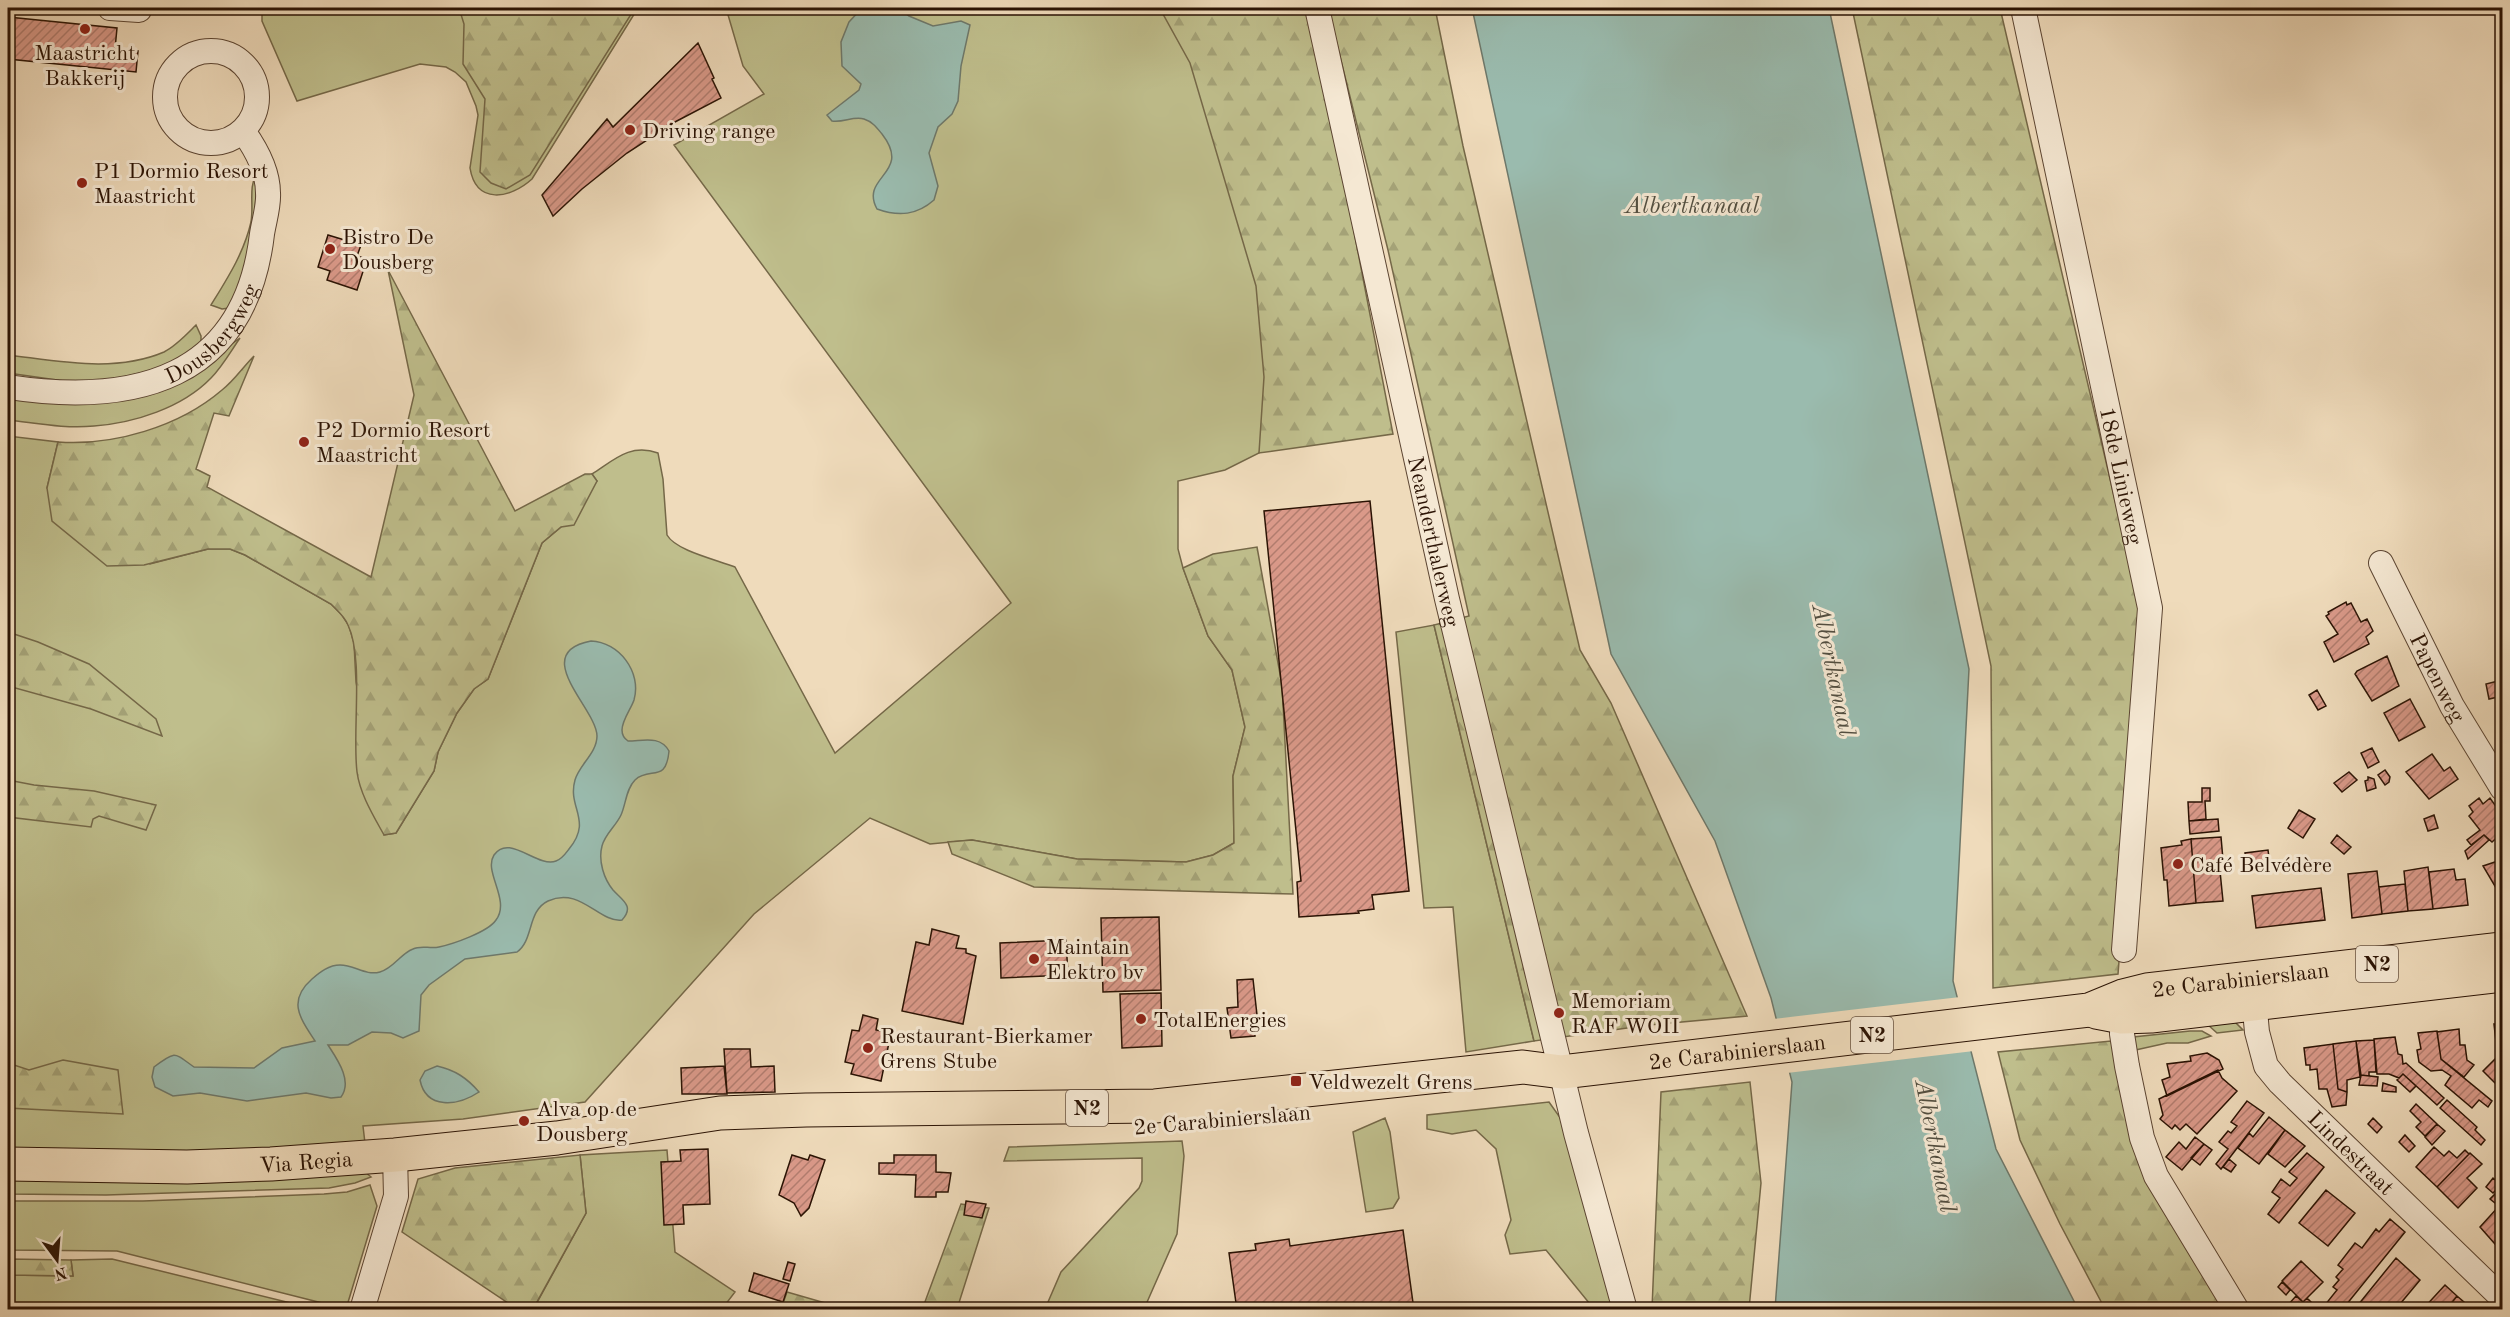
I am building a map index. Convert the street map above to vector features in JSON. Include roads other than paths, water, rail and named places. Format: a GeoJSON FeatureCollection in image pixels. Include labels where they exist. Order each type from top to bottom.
{"type":"FeatureCollection","features":[{"type":"Feature","properties":{"kind":"main road","name":"2e Carabinierslaan"},"geometry":{"type":"LineString","coordinates":[[773,1119],[1155,1106],[1523,1067],[1562,1072],[2123,1006],[2151,1016],[2253,991],[2502,949]]}},
{"type":"Feature","properties":{"kind":"main road","name":"2e Carabinierslaan"},"geometry":{"type":"LineString","coordinates":[[2253,991],[2502,975]]}},
{"type":"Feature","properties":{"kind":"main road","name":"Via Regia"},"geometry":{"type":"LineString","coordinates":[[8,1164],[187,1167],[272,1164],[395,1155],[605,1131],[773,1119]]}},
{"type":"Feature","properties":{"kind":"street"},"geometry":{"type":"LineString","coordinates":[[110,8],[139,10],[139,8]]}},
{"type":"Feature","properties":{"kind":"street","name":"Neanderthalerweg"},"geometry":{"type":"LineString","coordinates":[[1317,8],[1447,599],[1576,1133],[1625,1310]]}},
{"type":"Feature","properties":{"kind":"street","name":"18de Linieweg"},"geometry":{"type":"LineString","coordinates":[[2023,8],[2150,608],[2124,950]]}},
{"type":"Feature","properties":{"kind":"street","name":"Dousbergweg"},"geometry":{"type":"LineString","coordinates":[[8,387],[82,392],[114,390],[147,384],[188,367],[225,334],[233,324],[261,249],[268,194],[255,147],[243,131]]}},
{"type":"Feature","properties":{"kind":"street","name":"Papenweg"},"geometry":{"type":"LineString","coordinates":[[2381,563],[2452,706],[2502,788]]}},
{"type":"Feature","properties":{"kind":"street","name":"Lindestraat"},"geometry":{"type":"LineString","coordinates":[[2253,991],[2257,1032],[2266,1066],[2502,1298]]}},
{"type":"Feature","properties":{"kind":"street"},"geometry":{"type":"LineString","coordinates":[[2123,1006],[2127,1066],[2142,1138],[2156,1176],[2237,1310]]}},
{"type":"Feature","properties":{"kind":"street"},"geometry":{"type":"LineString","coordinates":[[362,1310],[396,1196],[395,1155]]}},
{"type":"Feature","properties":{"kind":"water"},"geometry":{"type":"Polygon","coordinates":[[[862,8],[898,8],[909,16],[933,26],[961,21],[970,25],[961,66],[958,101],[952,114],[938,127],[929,153],[938,186],[934,200],[914,212],[900,214],[877,209],[873,198],[875,189],[892,158],[890,147],[876,127],[864,119],[832,121],[827,115],[859,90],[861,84],[842,66],[841,42],[849,22],[862,8]]]}},
{"type":"Feature","properties":{"kind":"water","name":"Albertkanaal"},"geometry":{"type":"Polygon","coordinates":[[[1472,8],[1829,8],[1969,669],[1953,981],[1996,1149],[2078,1309],[1775,1309],[1792,1082],[1771,998],[1715,841],[1611,654],[1472,8]]]}},
{"type":"Feature","properties":{"kind":"water"},"geometry":{"type":"Polygon","coordinates":[[[591,641],[611,647],[619,653],[626,660],[635,679],[634,700],[622,726],[625,738],[628,741],[656,741],[669,751],[665,767],[661,771],[641,776],[632,784],[621,815],[602,846],[601,864],[605,875],[610,886],[627,907],[626,915],[622,920],[605,916],[570,898],[548,901],[541,906],[533,918],[526,940],[517,952],[465,959],[429,985],[421,995],[419,1031],[403,1038],[391,1033],[372,1032],[348,1045],[328,1045],[345,1077],[341,1097],[331,1098],[306,1093],[247,1101],[200,1093],[173,1096],[155,1087],[152,1077],[154,1067],[171,1056],[178,1056],[194,1067],[254,1068],[282,1048],[315,1041],[301,1017],[298,1002],[304,987],[318,974],[336,965],[370,973],[380,972],[413,949],[445,945],[486,929],[496,920],[500,912],[492,862],[494,855],[500,849],[515,849],[548,862],[556,861],[564,856],[576,839],[579,830],[573,790],[575,780],[594,748],[597,736],[587,711],[570,683],[565,669],[565,657],[573,647],[591,641]]]}},
{"type":"Feature","properties":{"kind":"water"},"geometry":{"type":"Polygon","coordinates":[[[437,1066],[460,1075],[479,1092],[453,1102],[436,1101],[423,1090],[420,1080],[425,1071],[437,1066]]]}},
{"type":"Feature","properties":{"kind":"place","name":"Maastricht Bakkerij"},"geometry":{"type":"Point","coordinates":[85,29]}},
{"type":"Feature","properties":{"kind":"place","name":"Driving range"},"geometry":{"type":"Point","coordinates":[630,130]}},
{"type":"Feature","properties":{"kind":"place","name":"P1 Dormio Resort Maastricht"},"geometry":{"type":"Point","coordinates":[82,183]}},
{"type":"Feature","properties":{"kind":"place","name":"Bistro De Dousberg"},"geometry":{"type":"Point","coordinates":[330,249]}},
{"type":"Feature","properties":{"kind":"place","name":"P2 Dormio Resort Maastricht"},"geometry":{"type":"Point","coordinates":[304,442]}},
{"type":"Feature","properties":{"kind":"place","name":"Café Belvédère"},"geometry":{"type":"Point","coordinates":[2178,864]}},
{"type":"Feature","properties":{"kind":"place","name":"Maintain Elektro bv"},"geometry":{"type":"Point","coordinates":[1034,959]}},
{"type":"Feature","properties":{"kind":"place","name":"Memoriam RAF WOII"},"geometry":{"type":"Point","coordinates":[1559,1013]}},
{"type":"Feature","properties":{"kind":"place","name":"TotalEnergies"},"geometry":{"type":"Point","coordinates":[1141,1019]}},
{"type":"Feature","properties":{"kind":"place","name":"Restaurant-Bierkamer Grens Stube"},"geometry":{"type":"Point","coordinates":[868,1048]}},
{"type":"Feature","properties":{"kind":"place","name":"Veldwezelt Grens"},"geometry":{"type":"Point","coordinates":[1296,1081]}},
{"type":"Feature","properties":{"kind":"place","name":"Alva op de Dousberg"},"geometry":{"type":"Point","coordinates":[524,1121]}}]}
